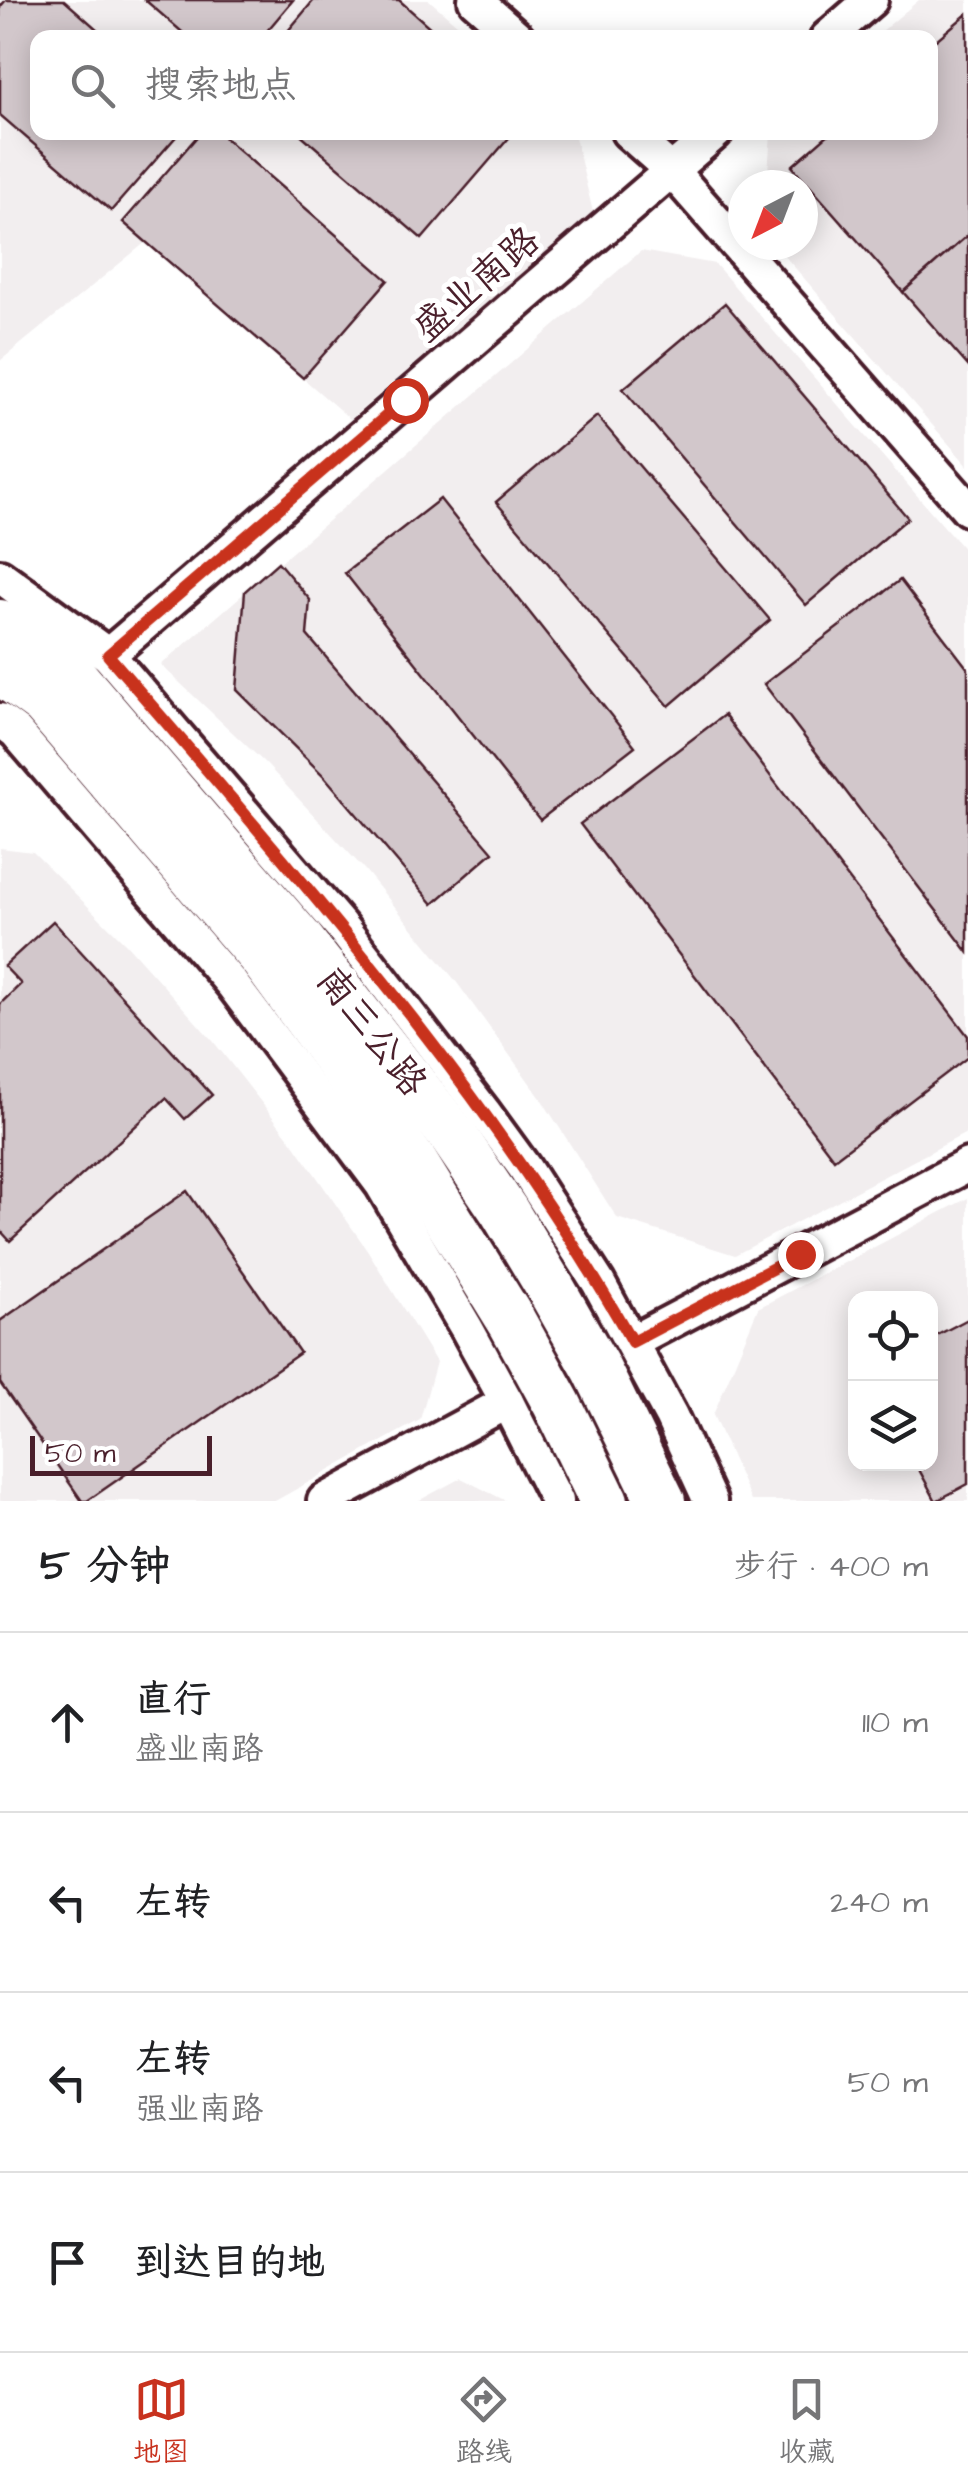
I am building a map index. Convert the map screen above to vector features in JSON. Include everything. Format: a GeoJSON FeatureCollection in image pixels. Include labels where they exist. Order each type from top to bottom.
{"type":"FeatureCollection","features":[{"type":"Feature","properties":{"kind":"highway","name":"南三公路"},"geometry":{"type":"LineString","coordinates":[[0,624],[73,677],[300,942],[454,1136],[596,1368],[661,1501]]}},
{"type":"Feature","properties":{"kind":"highway","name":"南三公路"},"geometry":{"type":"LineString","coordinates":[[0,670],[44,702],[264,959],[414,1164],[512,1322],[604,1501]]}},
{"type":"Feature","properties":{"kind":"street"},"geometry":{"type":"LineString","coordinates":[[474,0],[509,30]]}},
{"type":"Feature","properties":{"kind":"street"},"geometry":{"type":"LineString","coordinates":[[836,30],[870,0]]}},
{"type":"Feature","properties":{"kind":"street"},"geometry":{"type":"LineString","coordinates":[[637,140],[672,170],[968,510]]}},
{"type":"Feature","properties":{"kind":"street","name":"盛业南路"},"geometry":{"type":"LineString","coordinates":[[108,655],[707,140]]}},
{"type":"Feature","properties":{"kind":"street"},"geometry":{"type":"LineString","coordinates":[[0,576],[108,655],[340,926],[484,1112],[562,1224],[632,1342],[710,1501]]}},
{"type":"Feature","properties":{"kind":"street"},"geometry":{"type":"LineString","coordinates":[[5,734],[232,984],[382,1185],[507,1402],[557,1501]]}},
{"type":"Feature","properties":{"kind":"street"},"geometry":{"type":"LineString","coordinates":[[632,1342],[968,1165]]}},
{"type":"Feature","properties":{"kind":"street"},"geometry":{"type":"LineString","coordinates":[[324,1501],[507,1402]]}},
{"type":"Feature","properties":{"kind":"shaded area"},"geometry":{"type":"Polygon","coordinates":[[[0,0],[429,0],[464,30],[30,30],[30,140],[576,140],[593,212],[350,419],[146,242],[0,361],[0,0]]]}},
{"type":"Feature","properties":{"kind":"shaded area"},"geometry":{"type":"Polygon","coordinates":[[[919,0],[968,0],[968,466],[788,260],[818,260],[818,170],[768,170],[770,140],[938,140],[938,30],[883,30],[919,0]]]}},
{"type":"Feature","properties":{"kind":"shaded area"},"geometry":{"type":"Polygon","coordinates":[[[641,251],[715,264],[968,554],[968,1132],[735,1255],[617,1218],[540,1097],[455,980],[364,869],[266,764],[161,665],[641,251]]]}},
{"type":"Feature","properties":{"kind":"shaded area"},"geometry":{"type":"Polygon","coordinates":[[[0,848],[33,852],[126,944],[213,1041],[294,1144],[368,1251],[436,1362],[420,1420],[275,1501],[0,1501],[0,848]]]}},
{"type":"Feature","properties":{"kind":"shaded area"},"geometry":{"type":"Polygon","coordinates":[[[968,1198],[968,1501],[751,1501],[713,1415],[758,1308],[968,1198]]]}},
{"type":"Feature","properties":{"kind":"shaded area"},"geometry":{"type":"Polygon","coordinates":[[[461,1478],[506,1501],[418,1501],[461,1478]]]}},
{"type":"Feature","properties":{"kind":"building"},"geometry":{"type":"Polygon","coordinates":[[[6,0],[64,0],[98,30],[30,30],[30,140],[173,140],[111,211],[0,115],[0,7],[6,0]]]}},
{"type":"Feature","properties":{"kind":"building"},"geometry":{"type":"Polygon","coordinates":[[[145,0],[293,0],[268,30],[180,30],[145,0]]]}},
{"type":"Feature","properties":{"kind":"building"},"geometry":{"type":"Polygon","coordinates":[[[314,0],[399,0],[433,30],[289,30],[314,0]]]}},
{"type":"Feature","properties":{"kind":"building"},"geometry":{"type":"Polygon","coordinates":[[[967,14],[968,235],[903,292],[818,196],[818,170],[796,170],[792,166],[822,140],[938,140],[938,38],[967,14]]]}},
{"type":"Feature","properties":{"kind":"building"},"geometry":{"type":"Polygon","coordinates":[[[194,140],[227,140],[388,280],[303,378],[123,222],[194,140]]]}},
{"type":"Feature","properties":{"kind":"building"},"geometry":{"type":"Polygon","coordinates":[[[307,140],[507,140],[422,239],[307,140]]]}},
{"type":"Feature","properties":{"kind":"building"},"geometry":{"type":"Polygon","coordinates":[[[968,235],[968,366],[903,292],[968,235]]]}},
{"type":"Feature","properties":{"kind":"building"},"geometry":{"type":"Polygon","coordinates":[[[725,303],[908,518],[806,605],[623,389],[725,303]]]}},
{"type":"Feature","properties":{"kind":"building"},"geometry":{"type":"Polygon","coordinates":[[[597,416],[770,620],[669,706],[496,502],[597,416]]]}},
{"type":"Feature","properties":{"kind":"building"},"geometry":{"type":"Polygon","coordinates":[[[440,499],[635,746],[540,820],[345,573],[440,499]]]}},
{"type":"Feature","properties":{"kind":"building"},"geometry":{"type":"Polygon","coordinates":[[[278,562],[310,600],[307,635],[493,852],[433,904],[324,776],[237,690],[245,591],[278,562]]]}},
{"type":"Feature","properties":{"kind":"building"},"geometry":{"type":"Polygon","coordinates":[[[900,580],[968,669],[968,952],[764,684],[900,580]]]}},
{"type":"Feature","properties":{"kind":"building"},"geometry":{"type":"Polygon","coordinates":[[[724,715],[968,1036],[968,1057],[834,1159],[580,824],[724,715]]]}},
{"type":"Feature","properties":{"kind":"building"},"geometry":{"type":"Polygon","coordinates":[[[53,921],[212,1095],[185,1119],[166,1098],[10,1241],[0,1230],[0,1004],[21,984],[4,966],[53,921]]]}},
{"type":"Feature","properties":{"kind":"building"},"geometry":{"type":"Polygon","coordinates":[[[187,1191],[300,1353],[82,1501],[0,1383],[0,1321],[187,1191]]]}},
{"type":"Feature","properties":{"kind":"building"},"geometry":{"type":"Polygon","coordinates":[[[968,1319],[968,1484],[936,1501],[920,1471],[938,1471],[938,1335],[968,1319]]]}},
{"type":"Feature","properties":{"kind":"route"},"geometry":{"type":"LineString","coordinates":[[405,400],[108,655],[340,926],[484,1112],[562,1224],[632,1342],[800,1254]]}}]}
